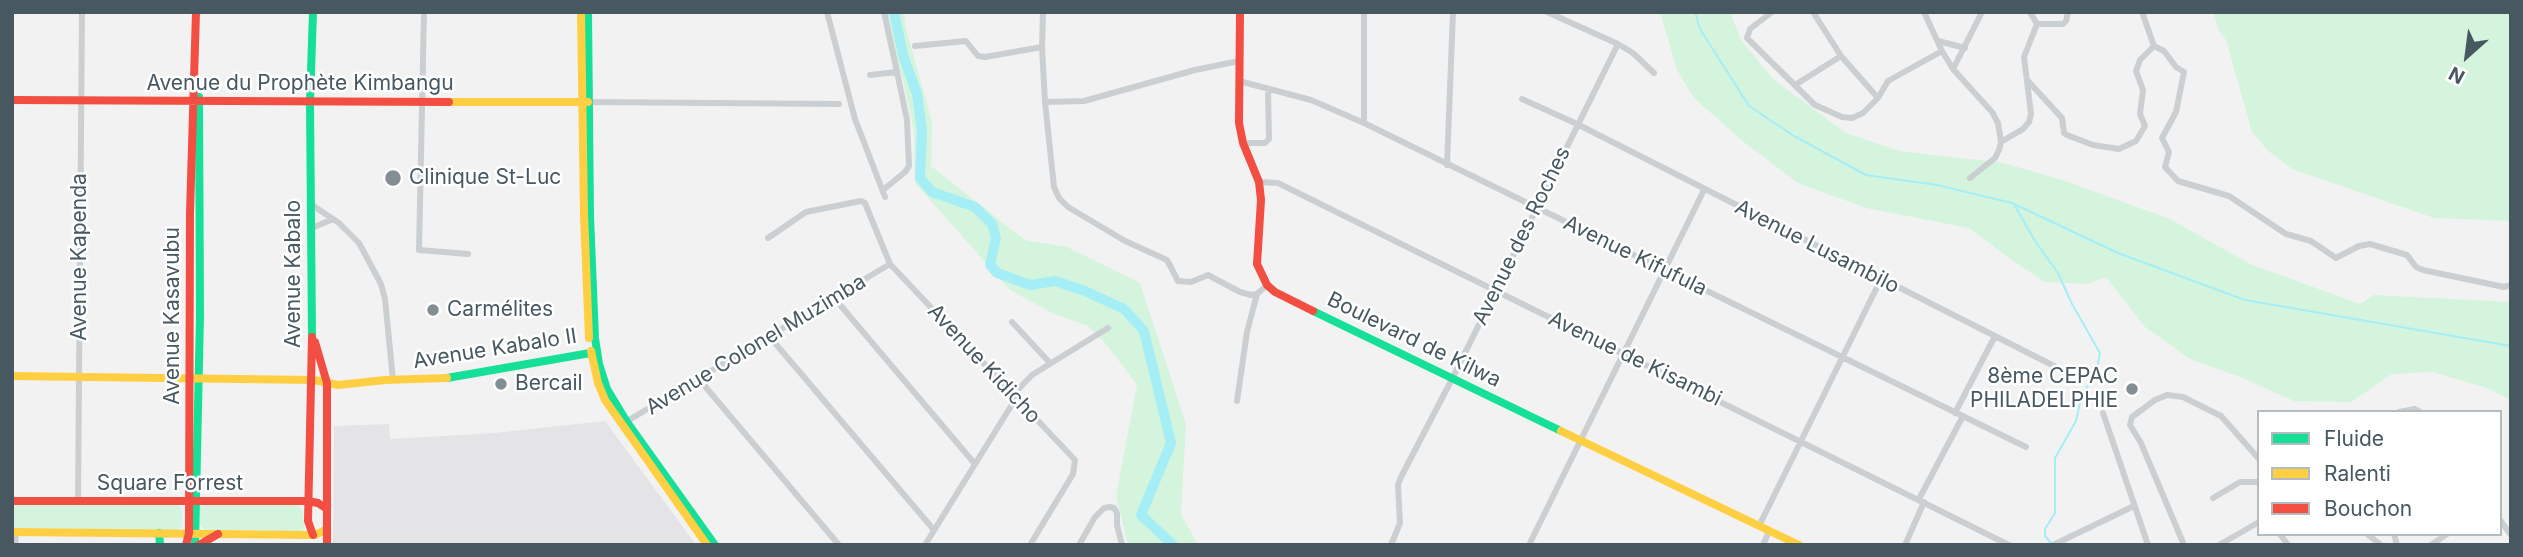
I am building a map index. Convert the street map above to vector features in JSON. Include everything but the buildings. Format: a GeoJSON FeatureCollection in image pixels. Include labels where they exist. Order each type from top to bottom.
{"type":"FeatureCollection","features":[{"type":"Feature","properties":{"kind":"street","name":"Avenue Kapenda"},"geometry":{"type":"LineString","coordinates":[[78,501],[82,12]]}},
{"type":"Feature","properties":{"kind":"street","name":"Avenue Kasavubu"},"geometry":{"type":"LineString","coordinates":[[186,545],[193,533],[194,379],[200,316],[196,12]]}},
{"type":"Feature","properties":{"kind":"street","name":"Avenue Kabalo"},"geometry":{"type":"LineString","coordinates":[[313,12],[310,102],[312,332],[308,522],[314,535]]}},
{"type":"Feature","properties":{"kind":"street"},"geometry":{"type":"LineString","coordinates":[[424,12],[419,250],[468,254]]}},
{"type":"Feature","properties":{"kind":"street"},"geometry":{"type":"LineString","coordinates":[[580,12],[585,103]]}},
{"type":"Feature","properties":{"kind":"street"},"geometry":{"type":"LineString","coordinates":[[588,12],[585,137],[593,352],[624,423],[696,524],[715,545]]}},
{"type":"Feature","properties":{"kind":"street"},"geometry":{"type":"LineString","coordinates":[[827,12],[855,118],[884,193],[909,166],[907,120],[884,12]]}},
{"type":"Feature","properties":{"kind":"street"},"geometry":{"type":"LineString","coordinates":[[1043,12],[1045,102],[1054,187],[1059,198],[1125,241],[1167,260],[1178,281],[1191,282],[1208,275],[1251,295],[1257,294],[1267,285],[1256,264],[1261,200],[1259,182],[1243,143],[1239,123],[1240,12]]}},
{"type":"Feature","properties":{"kind":"street"},"geometry":{"type":"LineString","coordinates":[[1364,12],[1364,123]]}},
{"type":"Feature","properties":{"kind":"street"},"geometry":{"type":"LineString","coordinates":[[1447,165],[1453,12]]}},
{"type":"Feature","properties":{"kind":"street"},"geometry":{"type":"LineString","coordinates":[[1547,12],[1618,44],[1633,53],[1654,73]]}},
{"type":"Feature","properties":{"kind":"street"},"geometry":{"type":"LineString","coordinates":[[1772,12],[1750,29],[1747,38],[1815,105],[1842,117],[1852,118],[1863,113],[1878,98],[1888,81],[1942,51]]}},
{"type":"Feature","properties":{"kind":"street"},"geometry":{"type":"LineString","coordinates":[[1813,12],[1841,56],[1878,98]]}},
{"type":"Feature","properties":{"kind":"street"},"geometry":{"type":"LineString","coordinates":[[1924,12],[1953,69],[1992,112],[1998,123],[2001,142],[1995,158],[1970,178]]}},
{"type":"Feature","properties":{"kind":"street"},"geometry":{"type":"LineString","coordinates":[[1953,69],[1982,12]]}},
{"type":"Feature","properties":{"kind":"street"},"geometry":{"type":"LineString","coordinates":[[2030,12],[2037,24]]}},
{"type":"Feature","properties":{"kind":"street"},"geometry":{"type":"LineString","coordinates":[[2037,24],[2063,24],[2068,12]]}},
{"type":"Feature","properties":{"kind":"street"},"geometry":{"type":"LineString","coordinates":[[2142,12],[2154,46],[2164,51],[2176,67],[2184,72],[2178,104],[2169,129],[2162,138],[2169,152],[2165,167],[2182,183],[2229,196],[2286,234],[2316,244],[2336,258],[2359,246],[2370,244],[2407,255],[2416,267],[2423,270],[2504,287],[2511,285]]}},
{"type":"Feature","properties":{"kind":"street"},"geometry":{"type":"LineString","coordinates":[[2001,142],[2023,129],[2029,122],[2031,114],[2024,58],[2037,24]]}},
{"type":"Feature","properties":{"kind":"street"},"geometry":{"type":"LineString","coordinates":[[915,46],[966,41],[978,56],[985,57],[1042,47]]}},
{"type":"Feature","properties":{"kind":"street"},"geometry":{"type":"LineString","coordinates":[[1938,41],[1965,48]]}},
{"type":"Feature","properties":{"kind":"street","name":"Avenue des Roches"},"geometry":{"type":"LineString","coordinates":[[1391,545],[1400,523],[1400,481],[1618,44]]}},
{"type":"Feature","properties":{"kind":"street"},"geometry":{"type":"LineString","coordinates":[[2028,81],[2062,118],[2064,133],[2093,145],[2119,149],[2136,141],[2145,126],[2140,114],[2143,90],[2136,71],[2140,60],[2154,46]]}},
{"type":"Feature","properties":{"kind":"street"},"geometry":{"type":"LineString","coordinates":[[1795,85],[1841,56]]}},
{"type":"Feature","properties":{"kind":"street"},"geometry":{"type":"LineString","coordinates":[[1045,102],[1084,101],[1195,70],[1239,61]]}},
{"type":"Feature","properties":{"kind":"street"},"geometry":{"type":"LineString","coordinates":[[870,75],[897,72]]}},
{"type":"Feature","properties":{"kind":"street","name":"Avenue Kifufula"},"geometry":{"type":"LineString","coordinates":[[1239,81],[1322,104],[1364,123],[2026,447]]}},
{"type":"Feature","properties":{"kind":"street"},"geometry":{"type":"LineString","coordinates":[[1243,143],[1268,141],[1268,89]]}},
{"type":"Feature","properties":{"kind":"street","name":"Avenue Lusambilo"},"geometry":{"type":"LineString","coordinates":[[1522,99],[1577,124],[2058,368]]}},
{"type":"Feature","properties":{"kind":"street","name":"Avenue du Prophète Kimbangu"},"geometry":{"type":"LineString","coordinates":[[12,100],[585,103]]}},
{"type":"Feature","properties":{"kind":"street"},"geometry":{"type":"LineString","coordinates":[[585,103],[839,104]]}},
{"type":"Feature","properties":{"kind":"street","name":"Avenue de Kisambi"},"geometry":{"type":"LineString","coordinates":[[1259,182],[1278,183],[2009,545]]}},
{"type":"Feature","properties":{"kind":"street"},"geometry":{"type":"LineString","coordinates":[[1529,545],[1704,190]]}},
{"type":"Feature","properties":{"kind":"street"},"geometry":{"type":"LineString","coordinates":[[768,239],[806,212],[863,201],[890,264]]}},
{"type":"Feature","properties":{"kind":"street","name":"Avenue Kabalo II"},"geometry":{"type":"LineString","coordinates":[[312,205],[333,219],[359,243],[382,284],[393,380],[444,378],[593,352]]}},
{"type":"Feature","properties":{"kind":"street"},"geometry":{"type":"LineString","coordinates":[[312,228],[333,219]]}},
{"type":"Feature","properties":{"kind":"street","name":"Avenue Colonel Muzimba"},"geometry":{"type":"LineString","coordinates":[[624,423],[890,264]]}},
{"type":"Feature","properties":{"kind":"street","name":"Avenue Kidicho"},"geometry":{"type":"LineString","coordinates":[[890,264],[1073,457],[1076,464],[1073,474],[1030,545]]}},
{"type":"Feature","properties":{"kind":"street"},"geometry":{"type":"LineString","coordinates":[[1759,526],[1881,279]]}},
{"type":"Feature","properties":{"kind":"street","name":"Boulevard de Kilwa"},"geometry":{"type":"LineString","coordinates":[[1267,285],[1275,292],[1452,379],[1799,545]]}},
{"type":"Feature","properties":{"kind":"street"},"geometry":{"type":"LineString","coordinates":[[1237,401],[1247,332],[1257,294]]}},
{"type":"Feature","properties":{"kind":"street"},"geometry":{"type":"LineString","coordinates":[[835,299],[975,464]]}},
{"type":"Feature","properties":{"kind":"street"},"geometry":{"type":"LineString","coordinates":[[1012,322],[1050,363]]}},
{"type":"Feature","properties":{"kind":"street"},"geometry":{"type":"LineString","coordinates":[[926,545],[1015,397],[1032,375],[1108,328]]}},
{"type":"Feature","properties":{"kind":"street"},"geometry":{"type":"LineString","coordinates":[[312,332],[327,383],[326,545]]}},
{"type":"Feature","properties":{"kind":"street"},"geometry":{"type":"LineString","coordinates":[[769,336],[934,530]]}},
{"type":"Feature","properties":{"kind":"street"},"geometry":{"type":"LineString","coordinates":[[1955,413],[1995,336]]}},
{"type":"Feature","properties":{"kind":"street"},"geometry":{"type":"LineString","coordinates":[[12,376],[311,380],[338,385],[393,380]]}},
{"type":"Feature","properties":{"kind":"street"},"geometry":{"type":"LineString","coordinates":[[698,378],[839,545]]}},
{"type":"Feature","properties":{"kind":"street"},"geometry":{"type":"LineString","coordinates":[[2184,545],[2130,421],[2155,400],[2167,395],[2183,397],[2221,416],[2257,457]]}},
{"type":"Feature","properties":{"kind":"street"},"geometry":{"type":"LineString","coordinates":[[2104,413],[2148,545]]}},
{"type":"Feature","properties":{"kind":"street"},"geometry":{"type":"LineString","coordinates":[[1905,545],[1922,501],[1963,416]]}},
{"type":"Feature","properties":{"kind":"street"},"geometry":{"type":"LineString","coordinates":[[2213,498],[2240,482],[2257,482]]}},
{"type":"Feature","properties":{"kind":"street","name":"Square Forrest"},"geometry":{"type":"LineString","coordinates":[[12,501],[308,501],[327,509]]}},
{"type":"Feature","properties":{"kind":"street"},"geometry":{"type":"LineString","coordinates":[[2053,545],[2134,506]]}},
{"type":"Feature","properties":{"kind":"street"},"geometry":{"type":"LineString","coordinates":[[1079,545],[1095,517],[1104,508],[1110,507],[1117,513],[1122,545]]}},
{"type":"Feature","properties":{"kind":"street"},"geometry":{"type":"LineString","coordinates":[[2219,545],[2257,523]]}},
{"type":"Feature","properties":{"kind":"street"},"geometry":{"type":"LineString","coordinates":[[696,524],[707,545]]}},
{"type":"Feature","properties":{"kind":"street"},"geometry":{"type":"LineString","coordinates":[[15,545],[14,532],[314,535],[327,529]]}},
{"type":"Feature","properties":{"kind":"street"},"geometry":{"type":"LineString","coordinates":[[1762,545],[1769,531]]}},
{"type":"Feature","properties":{"kind":"street"},"geometry":{"type":"LineString","coordinates":[[159,533],[160,545]]}},
{"type":"Feature","properties":{"kind":"street"},"geometry":{"type":"LineString","coordinates":[[193,533],[197,545],[219,534]]}},
{"type":"Feature","properties":{"kind":"street"},"geometry":{"type":"LineString","coordinates":[[245,535],[246,545]]}},
{"type":"Feature","properties":{"kind":"street"},"geometry":{"type":"LineString","coordinates":[[314,535],[326,545]]}},
{"type":"Feature","properties":{"kind":"shaded area"},"geometry":{"type":"Polygon","coordinates":[[[605,421],[696,545],[333,545],[334,426],[389,424],[390,439],[495,433],[605,421]]]}},
{"type":"Feature","properties":{"kind":"green space"},"geometry":{"type":"Polygon","coordinates":[[[886,12],[904,12],[905,25],[932,122],[931,166],[1025,240],[1067,247],[1140,283],[1186,424],[1181,514],[1198,545],[1131,545],[1127,541],[1116,496],[1137,385],[1106,344],[1088,326],[1054,314],[1010,290],[915,183],[914,132],[903,80],[887,32],[886,12]]]}},
{"type":"Feature","properties":{"kind":"green space"},"geometry":{"type":"Polygon","coordinates":[[[1660,12],[1730,12],[1741,40],[1774,80],[1846,133],[1899,151],[2004,163],[2065,181],[2170,219],[2250,264],[2360,304],[2374,295],[2511,302],[2511,400],[2487,388],[2432,372],[2392,374],[2351,402],[2294,401],[2190,359],[2145,327],[2106,277],[2087,284],[2045,282],[1969,228],[1866,208],[1798,183],[1745,143],[1694,98],[1677,70],[1660,12]]]}},
{"type":"Feature","properties":{"kind":"green space"},"geometry":{"type":"Polygon","coordinates":[[[2213,12],[2511,12],[2511,221],[2434,218],[2292,169],[2267,150],[2252,132],[2226,40],[2219,31],[2213,12]]]}},
{"type":"Feature","properties":{"kind":"green space"},"geometry":{"type":"Polygon","coordinates":[[[12,503],[177,504],[182,509],[182,526],[178,531],[12,528],[12,503]]]}},
{"type":"Feature","properties":{"kind":"green space"},"geometry":{"type":"Polygon","coordinates":[[[205,504],[298,505],[303,510],[304,528],[299,531],[205,530],[200,525],[200,507],[205,504]]]}},
{"type":"Feature","properties":{"kind":"waterway"},"geometry":{"type":"LineString","coordinates":[[894,12],[903,55],[917,94],[922,131],[920,178],[932,192],[975,207],[992,224],[996,238],[990,265],[997,273],[1030,285],[1055,281],[1085,291],[1124,309],[1144,331],[1171,443],[1141,515],[1173,545]]}},
{"type":"Feature","properties":{"kind":"waterway"},"geometry":{"type":"LineString","coordinates":[[1695,12],[1700,29],[1749,106],[1794,136],[1866,175],[1937,185],[2012,203],[2118,253],[2245,300],[2511,346]]}},
{"type":"Feature","properties":{"kind":"waterway"},"geometry":{"type":"LineString","coordinates":[[2015,206],[2058,273],[2100,353],[2096,374],[2082,394],[2076,421],[2055,458],[2055,513],[2045,529],[2045,536],[2052,544]]}},
{"type":"Feature","properties":{"kind":"traffic: fast"},"geometry":{"type":"LineString","coordinates":[[312,337],[310,102],[313,12]]}},
{"type":"Feature","properties":{"kind":"traffic: fast"},"geometry":{"type":"LineString","coordinates":[[588,12],[590,216],[595,338],[599,364],[607,389],[627,422],[715,545]]}},
{"type":"Feature","properties":{"kind":"traffic: fast"},"geometry":{"type":"LineString","coordinates":[[195,545],[200,316],[199,97]]}},
{"type":"Feature","properties":{"kind":"traffic: fast"},"geometry":{"type":"LineString","coordinates":[[1313,311],[1561,431]]}},
{"type":"Feature","properties":{"kind":"traffic: fast"},"geometry":{"type":"LineString","coordinates":[[447,378],[596,352]]}},
{"type":"Feature","properties":{"kind":"traffic: fast"},"geometry":{"type":"LineString","coordinates":[[159,533],[160,545]]}},
{"type":"Feature","properties":{"kind":"traffic: slow"},"geometry":{"type":"LineString","coordinates":[[581,12],[589,338]]}},
{"type":"Feature","properties":{"kind":"traffic: slow"},"geometry":{"type":"LineString","coordinates":[[449,102],[588,102]]}},
{"type":"Feature","properties":{"kind":"traffic: slow"},"geometry":{"type":"LineString","coordinates":[[591,351],[605,400],[707,545]]}},
{"type":"Feature","properties":{"kind":"traffic: slow"},"geometry":{"type":"LineString","coordinates":[[12,376],[314,380],[338,385],[447,378]]}},
{"type":"Feature","properties":{"kind":"traffic: slow"},"geometry":{"type":"LineString","coordinates":[[1561,431],[1799,545]]}},
{"type":"Feature","properties":{"kind":"traffic: slow"},"geometry":{"type":"LineString","coordinates":[[12,532],[315,535],[327,529]]}},
{"type":"Feature","properties":{"kind":"traffic: jam"},"geometry":{"type":"LineString","coordinates":[[186,545],[189,533],[190,213],[196,12]]}},
{"type":"Feature","properties":{"kind":"traffic: jam"},"geometry":{"type":"LineString","coordinates":[[1240,12],[1239,123],[1243,143],[1259,182],[1261,200],[1257,264],[1267,285],[1275,292],[1313,311]]}},
{"type":"Feature","properties":{"kind":"traffic: jam"},"geometry":{"type":"LineString","coordinates":[[12,100],[449,102]]}},
{"type":"Feature","properties":{"kind":"traffic: jam"},"geometry":{"type":"LineString","coordinates":[[312,337],[308,521],[313,535]]}},
{"type":"Feature","properties":{"kind":"traffic: jam"},"geometry":{"type":"LineString","coordinates":[[315,342],[327,383],[327,545]]}},
{"type":"Feature","properties":{"kind":"traffic: jam"},"geometry":{"type":"LineString","coordinates":[[12,501],[308,501],[327,509]]}},
{"type":"Feature","properties":{"kind":"traffic: jam"},"geometry":{"type":"LineString","coordinates":[[199,545],[218,534]]}},
{"type":"Feature","properties":{"kind":"place","name":"Clinique St-Luc"},"geometry":{"type":"Point","coordinates":[393,178]}},
{"type":"Feature","properties":{"kind":"place","name":"Carmélites"},"geometry":{"type":"Point","coordinates":[433,310]}},
{"type":"Feature","properties":{"kind":"place","name":"Bercail"},"geometry":{"type":"Point","coordinates":[501,384]}},
{"type":"Feature","properties":{"kind":"place","name":"8ème CEPAC PHILADELPHIE"},"geometry":{"type":"Point","coordinates":[2132,389]}}]}
